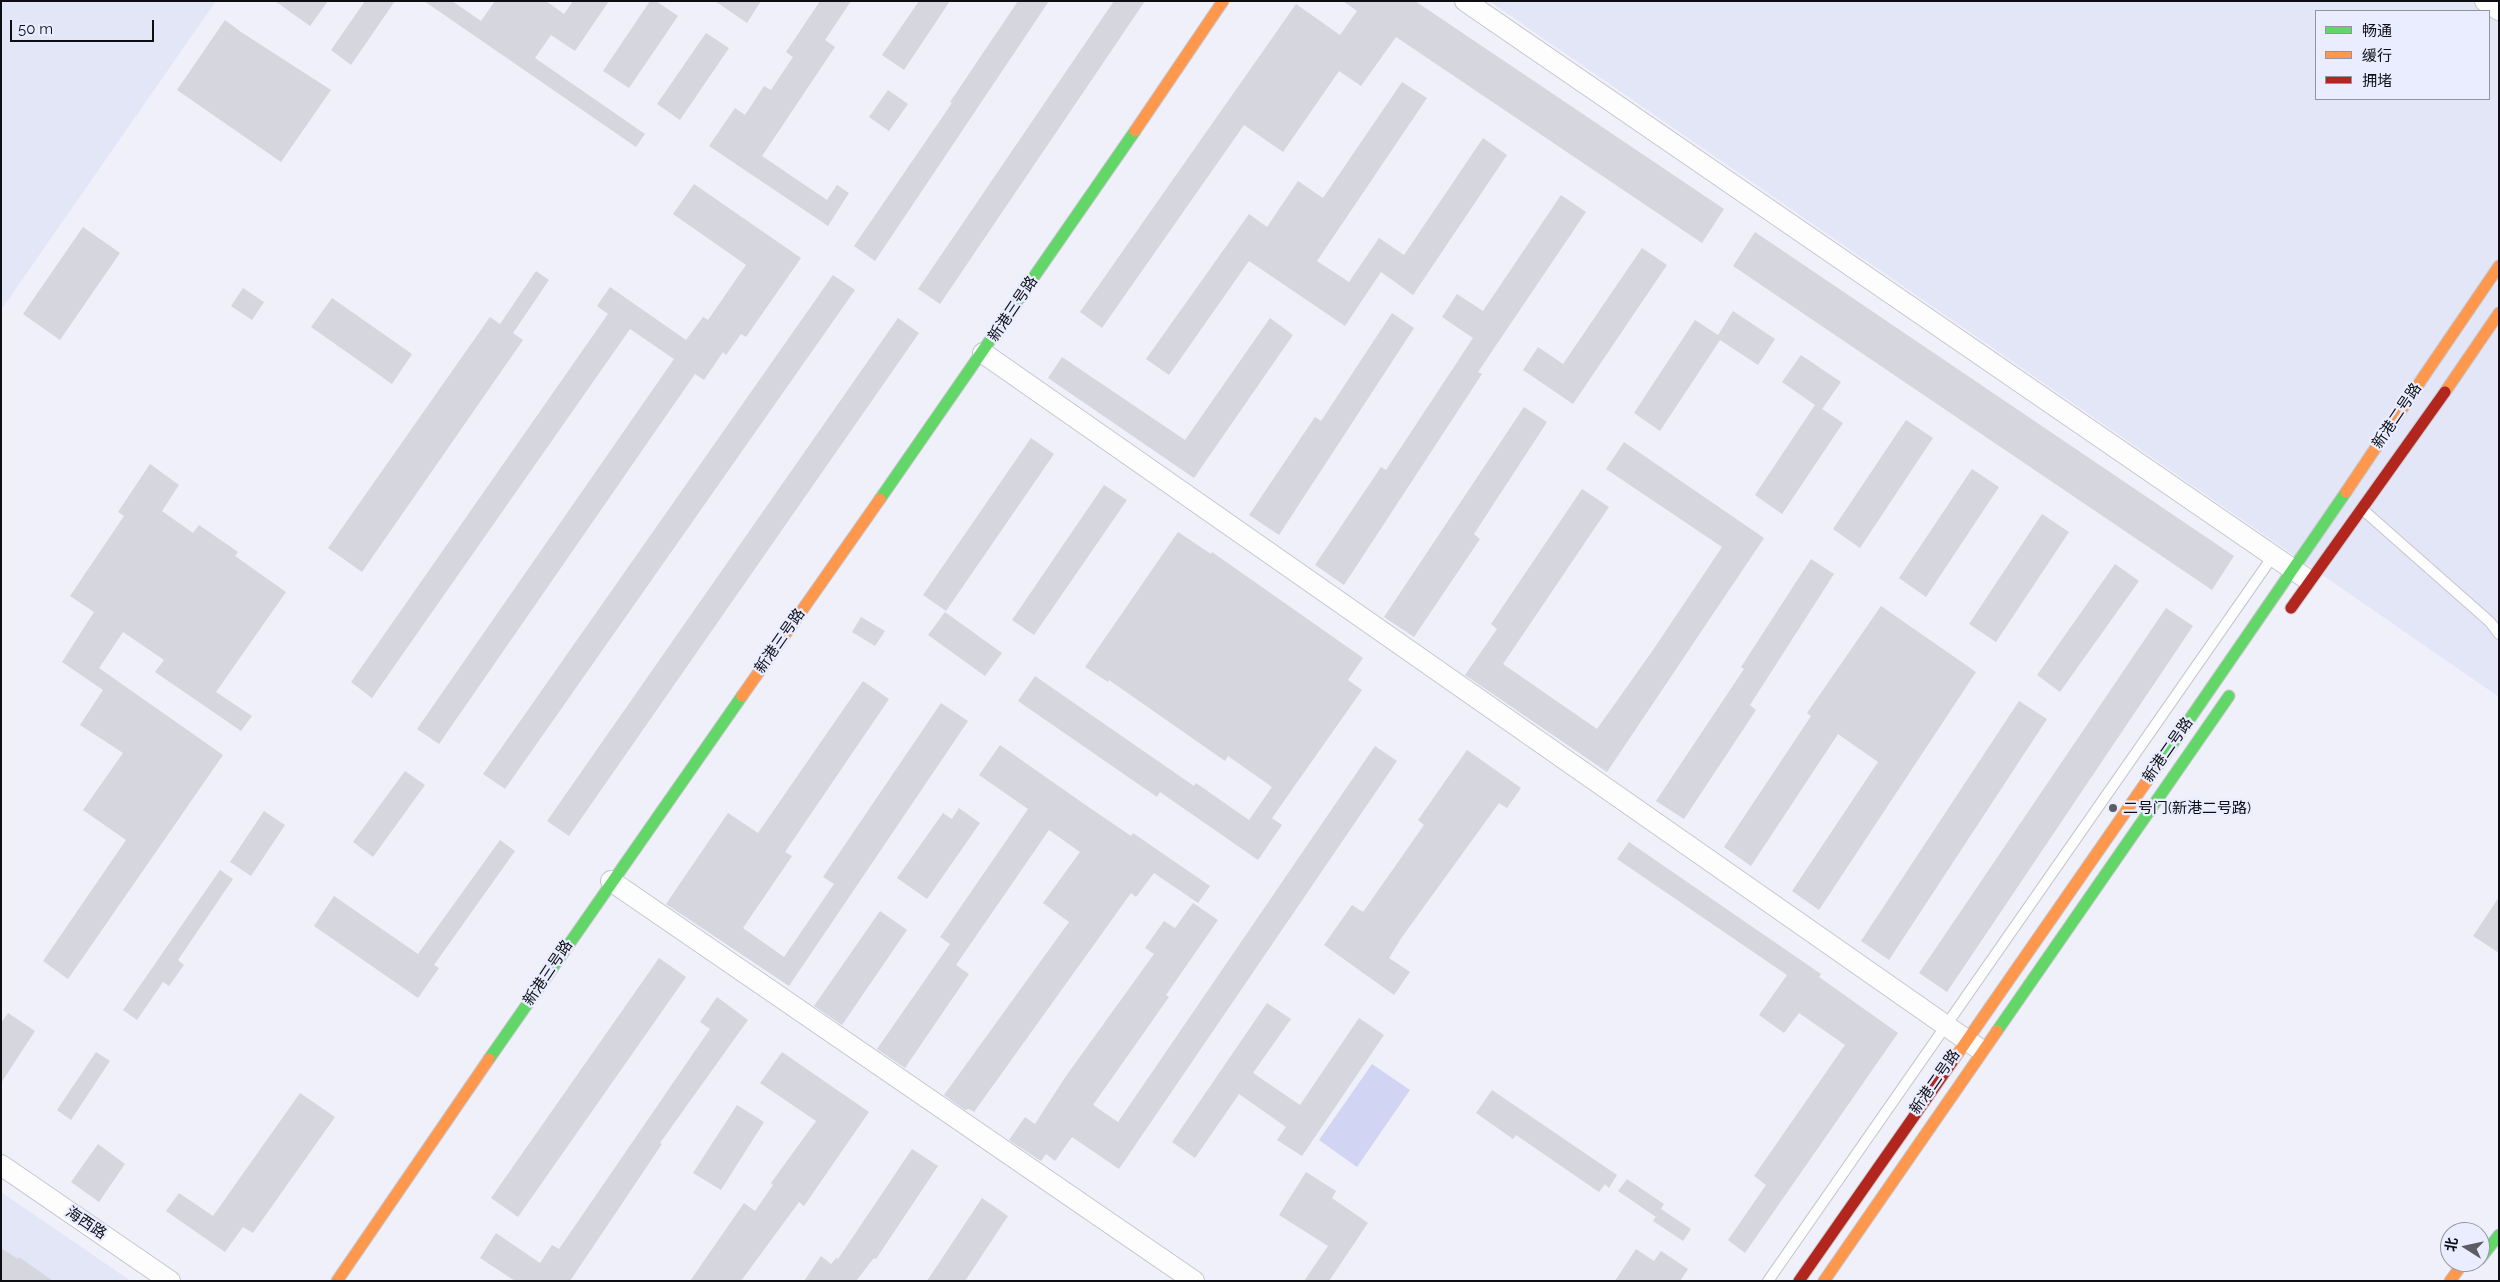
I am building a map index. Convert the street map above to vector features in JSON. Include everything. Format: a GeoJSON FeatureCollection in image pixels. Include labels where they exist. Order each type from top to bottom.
{"type":"FeatureCollection","features":[{"type":"Feature","properties":{"kind":"main road","name":"新港三号路"},"geometry":{"type":"LineString","coordinates":[[337,1281],[620,886],[990,358],[1223,1]]}},
{"type":"Feature","properties":{"kind":"main road"},"geometry":{"type":"LineString","coordinates":[[1059,262],[1236,1]]}},
{"type":"Feature","properties":{"kind":"main road","name":"新港二号路"},"geometry":{"type":"LineString","coordinates":[[1798,1281],[1965,1039],[2302,575],[2426,372],[2499,266]]}},
{"type":"Feature","properties":{"kind":"main road","name":"新港二号路"},"geometry":{"type":"LineString","coordinates":[[2282,621],[2302,575],[2361,508],[2445,392],[2499,313]]}},
{"type":"Feature","properties":{"kind":"main road","name":"新港二号路"},"geometry":{"type":"LineString","coordinates":[[1824,1281],[2236,687]]}},
{"type":"Feature","properties":{"kind":"main road"},"geometry":{"type":"LineString","coordinates":[[2490,1228],[2494,1223]]}},
{"type":"Feature","properties":{"kind":"main road"},"geometry":{"type":"LineString","coordinates":[[2490,1246],[2499,1235]]}},
{"type":"Feature","properties":{"kind":"street"},"geometry":{"type":"LineString","coordinates":[[1465,1],[2302,575]]}},
{"type":"Feature","properties":{"kind":"street"},"geometry":{"type":"LineString","coordinates":[[2485,1],[2499,10]]}},
{"type":"Feature","properties":{"kind":"street"},"geometry":{"type":"LineString","coordinates":[[990,358],[1984,1052]]}},
{"type":"Feature","properties":{"kind":"street"},"geometry":{"type":"LineString","coordinates":[[620,886],[1194,1281]]}},
{"type":"Feature","properties":{"kind":"street","name":"海西路"},"geometry":{"type":"LineString","coordinates":[[1,1166],[170,1281]]}},
{"type":"Feature","properties":{"kind":"street","name":"海西路"},"geometry":{"type":"LineString","coordinates":[[1,1177],[151,1281]]}},
{"type":"Feature","properties":{"kind":"lane"},"geometry":{"type":"LineString","coordinates":[[2361,508],[2490,622],[2499,634]]}},
{"type":"Feature","properties":{"kind":"lane"},"geometry":{"type":"LineString","coordinates":[[1768,1281],[2273,556]]}},
{"type":"Feature","properties":{"kind":"shaded area"},"geometry":{"type":"Polygon","coordinates":[[[1,1],[216,1],[1,310],[1,1]]]}},
{"type":"Feature","properties":{"kind":"shaded area"},"geometry":{"type":"Polygon","coordinates":[[[1489,1],[2499,1],[2499,697],[1489,1]]]}},
{"type":"Feature","properties":{"kind":"shaded area"},"geometry":{"type":"Polygon","coordinates":[[[1372,1064],[1410,1090],[1357,1167],[1319,1140],[1372,1064]]]}},
{"type":"Feature","properties":{"kind":"shaded area"},"geometry":{"type":"Polygon","coordinates":[[[1,1192],[131,1281],[1,1281],[1,1192]]]}},
{"type":"Feature","properties":{"kind":"building"},"geometry":{"type":"Polygon","coordinates":[[[275,1],[328,1],[310,26],[275,1]]]}},
{"type":"Feature","properties":{"kind":"building"},"geometry":{"type":"Polygon","coordinates":[[[365,1],[395,1],[351,65],[331,50],[365,1]]]}},
{"type":"Feature","properties":{"kind":"building"},"geometry":{"type":"Polygon","coordinates":[[[424,1],[452,1],[481,21],[495,1],[546,1],[564,14],[573,1],[609,1],[575,51],[551,35],[535,58],[645,134],[636,147],[424,1]]]}},
{"type":"Feature","properties":{"kind":"building"},"geometry":{"type":"Polygon","coordinates":[[[650,1],[656,1],[678,16],[629,88],[603,71],[650,1]]]}},
{"type":"Feature","properties":{"kind":"building"},"geometry":{"type":"Polygon","coordinates":[[[715,1],[761,1],[747,23],[715,1]]]}},
{"type":"Feature","properties":{"kind":"building"},"geometry":{"type":"Polygon","coordinates":[[[820,1],[851,1],[825,40],[835,47],[762,156],[827,200],[837,185],[849,193],[828,226],[709,146],[735,108],[745,115],[764,86],[771,90],[793,57],[786,52],[820,1]]]}},
{"type":"Feature","properties":{"kind":"building"},"geometry":{"type":"Polygon","coordinates":[[[919,1],[950,1],[904,70],[882,55],[919,1]]]}},
{"type":"Feature","properties":{"kind":"building"},"geometry":{"type":"Polygon","coordinates":[[[1018,1],[1049,1],[875,261],[854,246],[952,103],[950,102],[1018,1]]]}},
{"type":"Feature","properties":{"kind":"building"},"geometry":{"type":"Polygon","coordinates":[[[1114,1],[1145,1],[940,304],[918,289],[1114,1]]]}},
{"type":"Feature","properties":{"kind":"building"},"geometry":{"type":"Polygon","coordinates":[[[1343,1],[1415,1],[1724,209],[1702,243],[1396,37],[1361,86],[1339,71],[1283,152],[1244,125],[1102,328],[1080,312],[1296,4],[1340,35],[1357,11],[1343,1]]]}},
{"type":"Feature","properties":{"kind":"building"},"geometry":{"type":"Polygon","coordinates":[[[225,20],[331,90],[281,162],[177,90],[225,20]]]}},
{"type":"Feature","properties":{"kind":"building"},"geometry":{"type":"Polygon","coordinates":[[[706,33],[729,48],[680,120],[657,104],[706,33]]]}},
{"type":"Feature","properties":{"kind":"building"},"geometry":{"type":"Polygon","coordinates":[[[1402,82],[1427,98],[1317,261],[1349,282],[1379,238],[1404,255],[1483,138],[1507,155],[1413,295],[1381,272],[1345,326],[1249,261],[1169,375],[1146,359],[1249,214],[1267,227],[1298,181],[1323,198],[1402,82]]]}},
{"type":"Feature","properties":{"kind":"building"},"geometry":{"type":"Polygon","coordinates":[[[888,90],[908,104],[889,131],[869,117],[888,90]]]}},
{"type":"Feature","properties":{"kind":"building"},"geometry":{"type":"Polygon","coordinates":[[[694,184],[801,258],[746,337],[741,334],[726,355],[723,352],[704,380],[695,374],[439,744],[417,729],[674,359],[630,329],[372,698],[351,682],[608,314],[597,306],[610,287],[686,340],[703,317],[708,320],[746,265],[673,214],[694,184]]]}},
{"type":"Feature","properties":{"kind":"building"},"geometry":{"type":"Polygon","coordinates":[[[1561,195],[1586,212],[1478,372],[1482,374],[1344,585],[1315,565],[1381,467],[1386,470],[1473,338],[1442,317],[1457,294],[1483,311],[1561,195]]]}},
{"type":"Feature","properties":{"kind":"building"},"geometry":{"type":"Polygon","coordinates":[[[83,227],[120,253],[60,340],[23,314],[83,227]]]}},
{"type":"Feature","properties":{"kind":"building"},"geometry":{"type":"Polygon","coordinates":[[[1755,232],[2234,556],[2212,590],[1733,266],[1755,232]]]}},
{"type":"Feature","properties":{"kind":"building"},"geometry":{"type":"Polygon","coordinates":[[[1642,248],[1667,265],[1573,404],[1523,370],[1538,347],[1563,364],[1642,248]]]}},
{"type":"Feature","properties":{"kind":"building"},"geometry":{"type":"Polygon","coordinates":[[[536,271],[549,280],[513,333],[523,340],[362,572],[328,548],[490,317],[500,324],[536,271]]]}},
{"type":"Feature","properties":{"kind":"building"},"geometry":{"type":"Polygon","coordinates":[[[833,275],[855,290],[505,789],[483,774],[833,275]]]}},
{"type":"Feature","properties":{"kind":"building"},"geometry":{"type":"Polygon","coordinates":[[[243,288],[264,302],[252,320],[231,306],[243,288]]]}},
{"type":"Feature","properties":{"kind":"building"},"geometry":{"type":"Polygon","coordinates":[[[332,298],[412,354],[392,384],[311,327],[332,298]]]}},
{"type":"Feature","properties":{"kind":"building"},"geometry":{"type":"Polygon","coordinates":[[[1733,311],[1775,339],[1758,365],[1720,340],[1660,431],[1634,413],[1695,320],[1718,335],[1733,311]]]}},
{"type":"Feature","properties":{"kind":"building"},"geometry":{"type":"Polygon","coordinates":[[[1392,313],[1414,328],[1279,535],[1249,515],[1315,417],[1321,421],[1392,313]]]}},
{"type":"Feature","properties":{"kind":"building"},"geometry":{"type":"Polygon","coordinates":[[[898,318],[919,333],[569,836],[547,821],[898,318]]]}},
{"type":"Feature","properties":{"kind":"building"},"geometry":{"type":"Polygon","coordinates":[[[1270,318],[1293,335],[1194,478],[1048,378],[1062,357],[1185,440],[1270,318]]]}},
{"type":"Feature","properties":{"kind":"building"},"geometry":{"type":"Polygon","coordinates":[[[1801,355],[1841,382],[1822,409],[1843,423],[1782,514],[1755,495],[1815,405],[1782,382],[1801,355]]]}},
{"type":"Feature","properties":{"kind":"building"},"geometry":{"type":"Polygon","coordinates":[[[1524,407],[1547,422],[1474,534],[1480,539],[1414,637],[1384,617],[1524,407]]]}},
{"type":"Feature","properties":{"kind":"building"},"geometry":{"type":"Polygon","coordinates":[[[1906,420],[1933,438],[1860,548],[1833,529],[1906,420]]]}},
{"type":"Feature","properties":{"kind":"building"},"geometry":{"type":"Polygon","coordinates":[[[1031,438],[1054,454],[946,611],[923,595],[1031,438]]]}},
{"type":"Feature","properties":{"kind":"building"},"geometry":{"type":"Polygon","coordinates":[[[1624,442],[1764,538],[1607,772],[1465,675],[1497,629],[1491,624],[1582,489],[1609,507],[1503,664],[1597,729],[1653,650],[1722,547],[1606,469],[1624,442]]]}},
{"type":"Feature","properties":{"kind":"building"},"geometry":{"type":"Polygon","coordinates":[[[150,464],[179,485],[162,511],[193,533],[199,525],[238,552],[235,556],[286,592],[216,692],[252,716],[241,731],[155,672],[164,660],[123,632],[99,668],[223,755],[68,979],[43,961],[126,840],[83,810],[123,753],[80,725],[103,690],[62,662],[94,612],[70,596],[124,516],[118,512],[150,464]]]}},
{"type":"Feature","properties":{"kind":"building"},"geometry":{"type":"Polygon","coordinates":[[[1972,469],[1999,487],[1926,597],[1899,578],[1972,469]]]}},
{"type":"Feature","properties":{"kind":"building"},"geometry":{"type":"Polygon","coordinates":[[[1104,485],[1127,500],[1034,635],[1012,620],[1104,485]]]}},
{"type":"Feature","properties":{"kind":"building"},"geometry":{"type":"Polygon","coordinates":[[[2042,514],[2069,532],[1996,642],[1969,624],[2042,514]]]}},
{"type":"Feature","properties":{"kind":"building"},"geometry":{"type":"Polygon","coordinates":[[[1178,532],[1211,554],[1212,552],[1363,658],[1348,680],[1362,690],[1272,818],[1282,825],[1258,860],[1160,792],[1157,797],[1018,701],[1035,676],[1194,786],[1196,783],[1249,820],[1272,787],[1228,756],[1225,761],[1109,680],[1108,682],[1085,667],[1178,532]]]}},
{"type":"Feature","properties":{"kind":"building"},"geometry":{"type":"Polygon","coordinates":[[[1811,559],[1834,574],[1750,705],[1756,710],[1684,819],[1656,801],[1744,669],[1741,667],[1811,559]]]}},
{"type":"Feature","properties":{"kind":"building"},"geometry":{"type":"Polygon","coordinates":[[[2115,564],[2139,581],[2060,692],[2037,675],[2115,564]]]}},
{"type":"Feature","properties":{"kind":"building"},"geometry":{"type":"Polygon","coordinates":[[[1881,606],[1976,672],[1819,910],[1792,891],[1878,762],[1838,734],[1751,866],[1724,847],[1811,716],[1807,713],[1881,606]]]}},
{"type":"Feature","properties":{"kind":"building"},"geometry":{"type":"Polygon","coordinates":[[[2166,608],[2193,626],[1947,992],[1919,973],[2166,608]]]}},
{"type":"Feature","properties":{"kind":"building"},"geometry":{"type":"Polygon","coordinates":[[[945,612],[1002,653],[985,676],[928,635],[945,612]]]}},
{"type":"Feature","properties":{"kind":"building"},"geometry":{"type":"Polygon","coordinates":[[[861,617],[885,631],[875,646],[852,632],[861,617]]]}},
{"type":"Feature","properties":{"kind":"building"},"geometry":{"type":"Polygon","coordinates":[[[863,681],[889,699],[785,852],[792,856],[743,928],[784,957],[834,884],[823,877],[941,703],[968,721],[789,986],[666,904],[728,813],[758,833],[863,681]]]}},
{"type":"Feature","properties":{"kind":"building"},"geometry":{"type":"Polygon","coordinates":[[[2019,701],[2047,719],[1889,960],[1861,941],[2019,701]]]}},
{"type":"Feature","properties":{"kind":"building"},"geometry":{"type":"Polygon","coordinates":[[[1000,745],[1131,836],[1133,833],[1210,886],[1198,903],[1154,873],[1136,897],[1131,893],[974,1112],[969,1109],[965,1110],[944,1095],[1069,922],[1043,903],[1080,852],[1049,830],[956,965],[969,974],[905,1068],[877,1049],[950,944],[940,937],[1028,809],[979,775],[1000,745]]]}},
{"type":"Feature","properties":{"kind":"building"},"geometry":{"type":"Polygon","coordinates":[[[1375,746],[1397,761],[1119,1169],[1072,1137],[1055,1161],[1046,1154],[1041,1161],[1009,1140],[1025,1117],[1035,1124],[1066,1076],[1154,954],[1145,948],[1164,921],[1175,928],[1193,903],[1218,920],[1166,995],[1169,997],[1093,1105],[1118,1122],[1375,746]]]}},
{"type":"Feature","properties":{"kind":"building"},"geometry":{"type":"Polygon","coordinates":[[[1467,750],[1521,788],[1507,808],[1499,803],[1402,937],[1389,958],[1410,972],[1394,995],[1324,945],[1352,905],[1363,912],[1424,825],[1418,820],[1467,750]]]}},
{"type":"Feature","properties":{"kind":"building"},"geometry":{"type":"Polygon","coordinates":[[[405,771],[425,785],[373,857],[353,842],[405,771]]]}},
{"type":"Feature","properties":{"kind":"building"},"geometry":{"type":"Polygon","coordinates":[[[959,808],[980,823],[927,899],[897,878],[943,813],[952,819],[959,808]]]}},
{"type":"Feature","properties":{"kind":"building"},"geometry":{"type":"Polygon","coordinates":[[[264,811],[285,825],[251,876],[230,862],[264,811]]]}},
{"type":"Feature","properties":{"kind":"building"},"geometry":{"type":"Polygon","coordinates":[[[500,840],[515,851],[434,965],[439,968],[418,998],[314,926],[334,896],[418,954],[500,840]]]}},
{"type":"Feature","properties":{"kind":"building"},"geometry":{"type":"Polygon","coordinates":[[[1629,842],[1821,974],[1819,977],[1898,1033],[1745,1253],[1728,1240],[1766,1185],[1754,1176],[1845,1045],[1799,1013],[1784,1033],[1759,1015],[1787,975],[1617,859],[1629,842]]]}},
{"type":"Feature","properties":{"kind":"building"},"geometry":{"type":"Polygon","coordinates":[[[220,870],[233,879],[178,960],[184,965],[169,986],[163,982],[137,1020],[123,1010],[220,870]]]}},
{"type":"Feature","properties":{"kind":"building"},"geometry":{"type":"Polygon","coordinates":[[[2499,897],[2499,953],[2473,936],[2499,897]]]}},
{"type":"Feature","properties":{"kind":"building"},"geometry":{"type":"Polygon","coordinates":[[[880,911],[907,930],[842,1025],[814,1006],[880,911]]]}},
{"type":"Feature","properties":{"kind":"building"},"geometry":{"type":"Polygon","coordinates":[[[659,958],[686,977],[518,1217],[491,1198],[659,958]]]}},
{"type":"Feature","properties":{"kind":"building"},"geometry":{"type":"Polygon","coordinates":[[[717,997],[748,1020],[660,1143],[662,1144],[570,1281],[515,1281],[480,1258],[496,1233],[540,1263],[552,1245],[559,1249],[710,1029],[700,1022],[717,997]]]}},
{"type":"Feature","properties":{"kind":"building"},"geometry":{"type":"Polygon","coordinates":[[[1267,1003],[1291,1019],[1253,1073],[1300,1105],[1359,1018],[1384,1035],[1302,1156],[1277,1140],[1286,1127],[1239,1094],[1195,1158],[1172,1142],[1267,1003]]]}},
{"type":"Feature","properties":{"kind":"building"},"geometry":{"type":"Polygon","coordinates":[[[8,1013],[35,1031],[1,1083],[1,1023],[8,1013]]]}},
{"type":"Feature","properties":{"kind":"building"},"geometry":{"type":"Polygon","coordinates":[[[96,1052],[110,1061],[71,1120],[57,1110],[96,1052]]]}},
{"type":"Feature","properties":{"kind":"building"},"geometry":{"type":"Polygon","coordinates":[[[782,1052],[869,1112],[804,1206],[799,1202],[741,1281],[690,1281],[744,1203],[755,1211],[773,1185],[771,1183],[816,1121],[760,1083],[782,1052]]]}},
{"type":"Feature","properties":{"kind":"building"},"geometry":{"type":"Polygon","coordinates":[[[1492,1090],[1617,1175],[1609,1188],[1605,1184],[1599,1192],[1516,1135],[1513,1139],[1476,1113],[1492,1090]]]}},
{"type":"Feature","properties":{"kind":"building"},"geometry":{"type":"Polygon","coordinates":[[[300,1093],[335,1117],[253,1233],[243,1227],[225,1252],[166,1211],[179,1193],[213,1216],[300,1093]]]}},
{"type":"Feature","properties":{"kind":"building"},"geometry":{"type":"Polygon","coordinates":[[[737,1105],[764,1122],[721,1190],[693,1173],[737,1105]]]}},
{"type":"Feature","properties":{"kind":"building"},"geometry":{"type":"Polygon","coordinates":[[[98,1144],[125,1164],[99,1202],[71,1182],[98,1144]]]}},
{"type":"Feature","properties":{"kind":"building"},"geometry":{"type":"Polygon","coordinates":[[[912,1149],[938,1166],[876,1259],[874,1258],[856,1281],[804,1281],[821,1256],[831,1264],[836,1258],[838,1259],[912,1149]]]}},
{"type":"Feature","properties":{"kind":"building"},"geometry":{"type":"Polygon","coordinates":[[[1306,1172],[1336,1191],[1332,1198],[1368,1223],[1329,1281],[1304,1281],[1328,1246],[1279,1215],[1306,1172]]]}},
{"type":"Feature","properties":{"kind":"building"},"geometry":{"type":"Polygon","coordinates":[[[1627,1179],[1664,1204],[1656,1217],[1618,1191],[1627,1179]]]}},
{"type":"Feature","properties":{"kind":"building"},"geometry":{"type":"Polygon","coordinates":[[[982,1198],[1008,1216],[965,1281],[927,1281],[982,1198]]]}},
{"type":"Feature","properties":{"kind":"building"},"geometry":{"type":"Polygon","coordinates":[[[1661,1209],[1691,1229],[1683,1241],[1653,1221],[1661,1209]]]}},
{"type":"Feature","properties":{"kind":"building"},"geometry":{"type":"Polygon","coordinates":[[[1,1248],[18,1259],[19,1257],[53,1281],[1,1281],[1,1248]]]}},
{"type":"Feature","properties":{"kind":"building"},"geometry":{"type":"Polygon","coordinates":[[[1636,1249],[1654,1261],[1661,1251],[1688,1269],[1680,1281],[1615,1281],[1636,1249]]]}},
{"type":"Feature","properties":{"kind":"traffic: fast"},"geometry":{"type":"LineString","coordinates":[[880,499],[1135,131]]}},
{"type":"Feature","properties":{"kind":"traffic: fast"},"geometry":{"type":"LineString","coordinates":[[2158,765],[2346,492]]}},
{"type":"Feature","properties":{"kind":"traffic: fast"},"geometry":{"type":"LineString","coordinates":[[489,1059],[742,696]]}},
{"type":"Feature","properties":{"kind":"traffic: fast"},"geometry":{"type":"LineString","coordinates":[[1997,1031],[2229,696]]}},
{"type":"Feature","properties":{"kind":"traffic: fast"},"geometry":{"type":"LineString","coordinates":[[2490,1246],[2499,1235]]}},
{"type":"Feature","properties":{"kind":"traffic: slow"},"geometry":{"type":"LineString","coordinates":[[1135,131],[1223,1]]}},
{"type":"Feature","properties":{"kind":"traffic: slow"},"geometry":{"type":"LineString","coordinates":[[2426,373],[2499,266]]}},
{"type":"Feature","properties":{"kind":"traffic: slow"},"geometry":{"type":"LineString","coordinates":[[2445,392],[2499,313]]}},
{"type":"Feature","properties":{"kind":"traffic: slow"},"geometry":{"type":"LineString","coordinates":[[2346,492],[2426,373]]}},
{"type":"Feature","properties":{"kind":"traffic: slow"},"geometry":{"type":"LineString","coordinates":[[742,696],[880,499]]}},
{"type":"Feature","properties":{"kind":"traffic: slow"},"geometry":{"type":"LineString","coordinates":[[1952,1062],[2158,765]]}},
{"type":"Feature","properties":{"kind":"traffic: slow"},"geometry":{"type":"LineString","coordinates":[[1824,1281],[1997,1031]]}},
{"type":"Feature","properties":{"kind":"traffic: slow"},"geometry":{"type":"LineString","coordinates":[[337,1281],[489,1059]]}},
{"type":"Feature","properties":{"kind":"traffic: slow"},"geometry":{"type":"LineString","coordinates":[[2450,1281],[2457,1272]]}},
{"type":"Feature","properties":{"kind":"traffic: jam"},"geometry":{"type":"LineString","coordinates":[[2291,608],[2445,392]]}},
{"type":"Feature","properties":{"kind":"traffic: jam"},"geometry":{"type":"LineString","coordinates":[[1799,1281],[1952,1062]]}},
{"type":"Feature","properties":{"kind":"place","name":"二号门(新港二号路)"},"geometry":{"type":"Point","coordinates":[2113,808]}}]}
